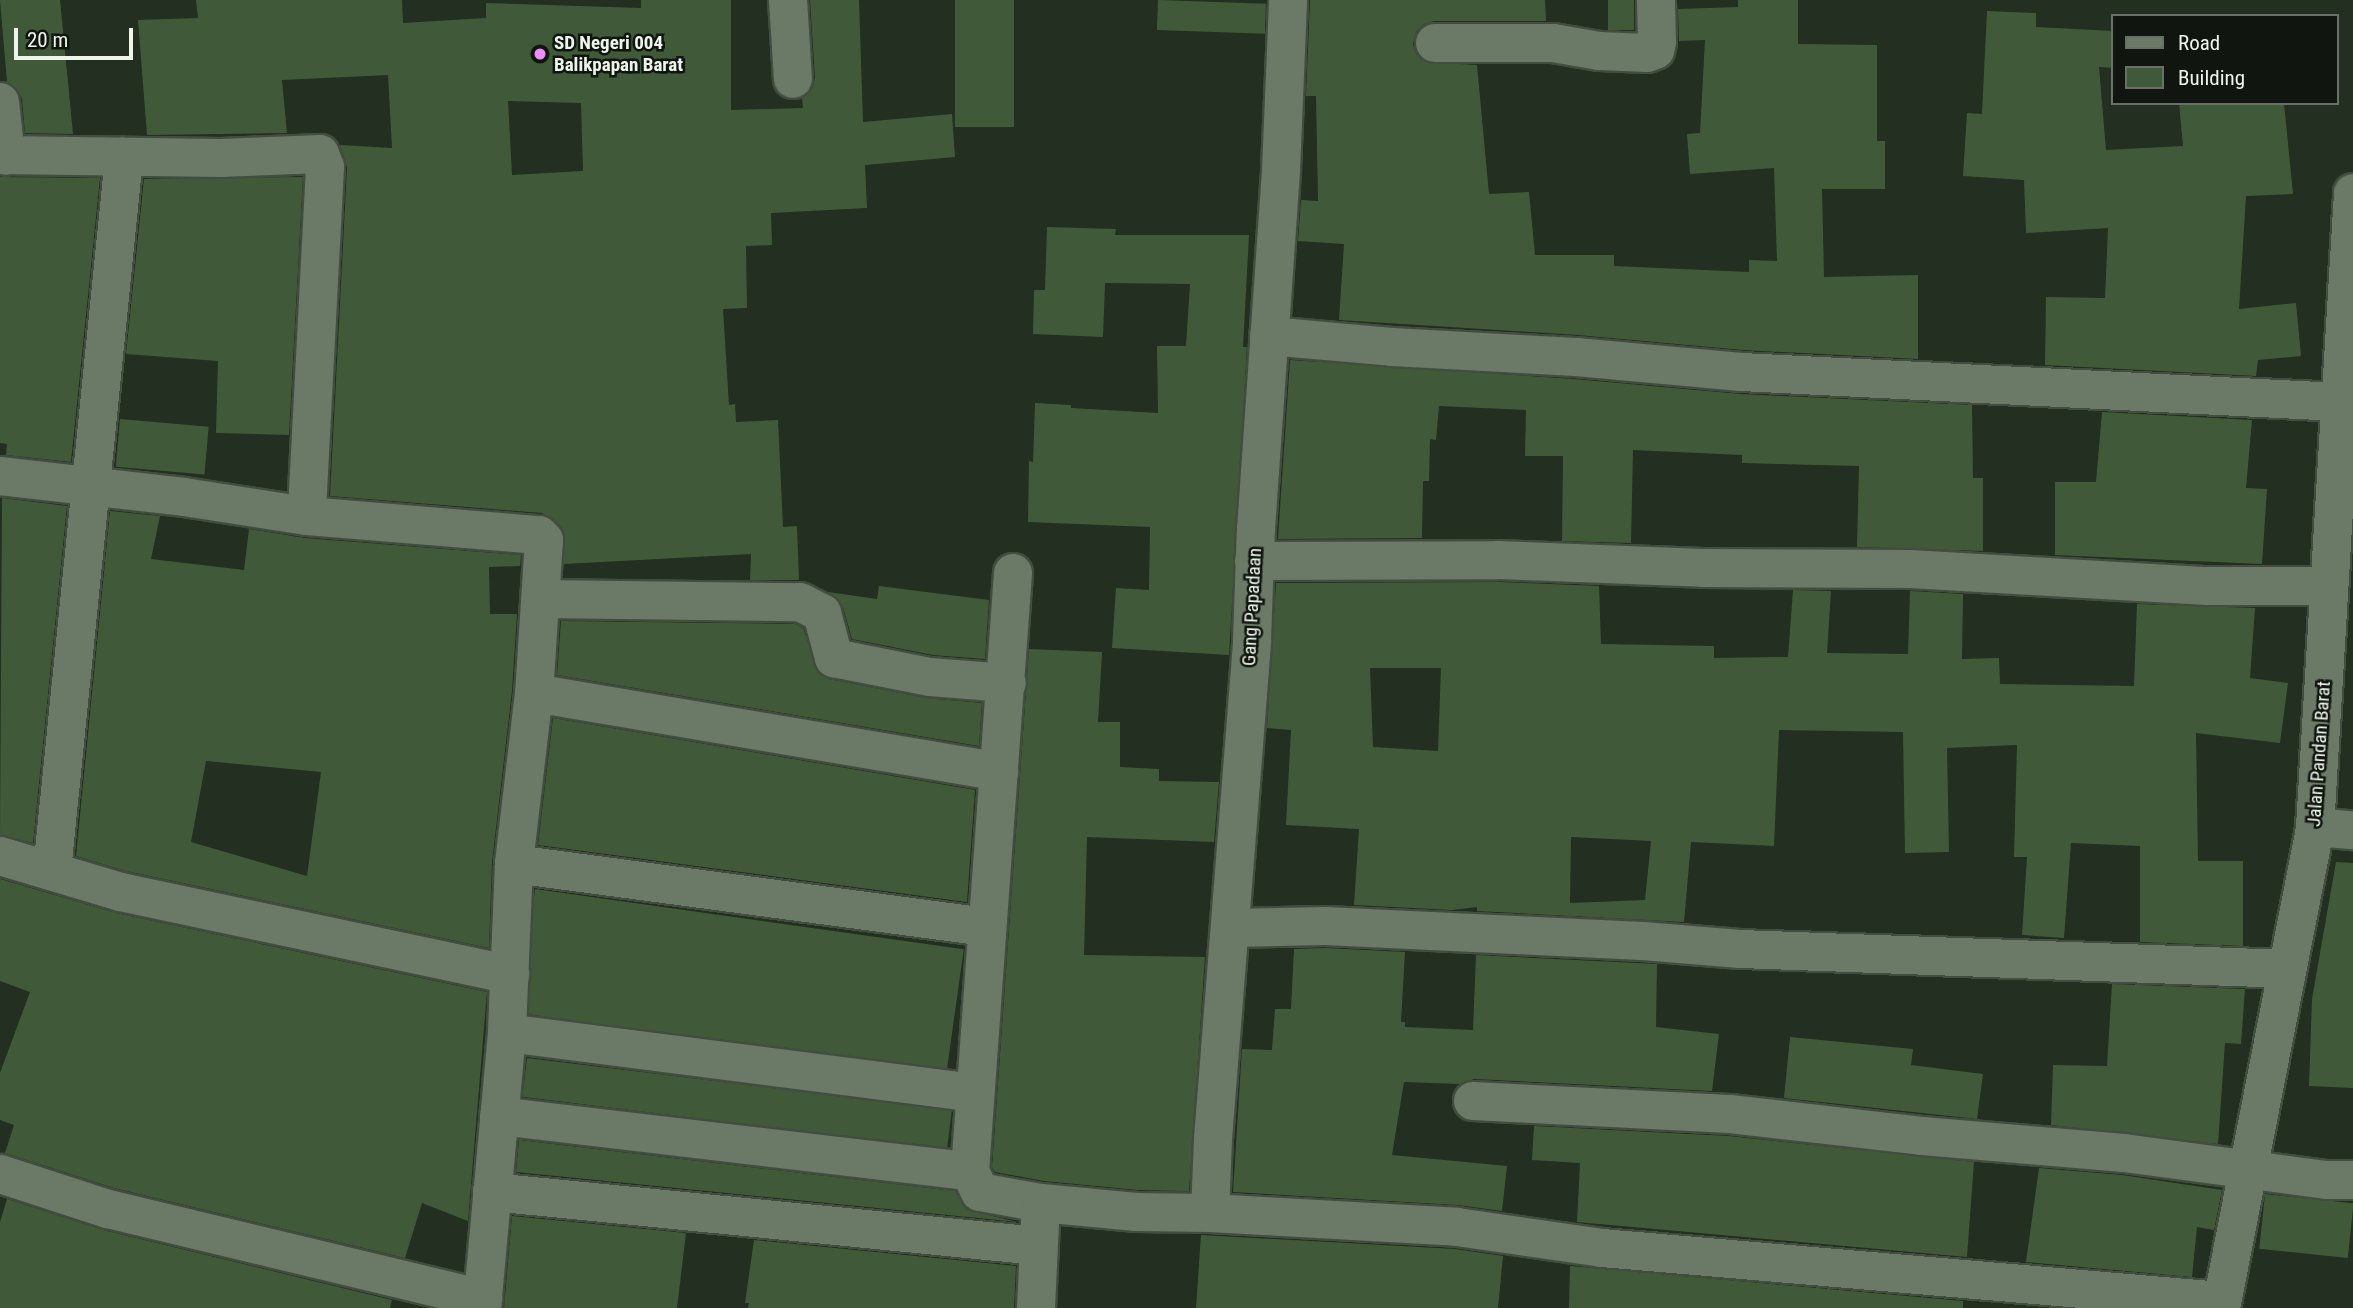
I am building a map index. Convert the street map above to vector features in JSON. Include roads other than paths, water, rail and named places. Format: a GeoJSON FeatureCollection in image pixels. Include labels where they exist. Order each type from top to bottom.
{"type":"FeatureCollection","features":[{"type":"Feature","properties":{"kind":"street"},"geometry":{"type":"LineString","coordinates":[[788,0],[793,79]]}},
{"type":"Feature","properties":{"kind":"street","name":"Gang Papadaan"},"geometry":{"type":"LineString","coordinates":[[1210,1213],[1213,1139],[1252,641],[1254,561],[1281,170],[1288,0]]}},
{"type":"Feature","properties":{"kind":"street"},"geometry":{"type":"LineString","coordinates":[[1435,43],[1553,43],[1599,51],[1647,53],[1654,50],[1657,42],[1656,0]]}},
{"type":"Feature","properties":{"kind":"street"},"geometry":{"type":"LineString","coordinates":[[0,102],[3,156],[222,158],[320,154],[325,167],[307,516]]}},
{"type":"Feature","properties":{"kind":"street"},"geometry":{"type":"LineString","coordinates":[[52,871],[124,157]]}},
{"type":"Feature","properties":{"kind":"street","name":"Jalan Pandan Barat"},"geometry":{"type":"LineString","coordinates":[[2221,1304],[2315,827],[2329,586],[2345,487],[2340,402],[2353,193]]}},
{"type":"Feature","properties":{"kind":"street"},"geometry":{"type":"LineString","coordinates":[[1269,337],[1576,357],[1741,372],[2340,402]]}},
{"type":"Feature","properties":{"kind":"street"},"geometry":{"type":"LineString","coordinates":[[0,476],[307,516],[539,535],[546,544],[534,693],[513,864],[507,1033],[482,1304],[108,1209],[0,1174]]}},
{"type":"Feature","properties":{"kind":"street"},"geometry":{"type":"LineString","coordinates":[[1254,561],[1498,560],[1703,568],[1910,569],[2208,586],[2329,586]]}},
{"type":"Feature","properties":{"kind":"street"},"geometry":{"type":"LineString","coordinates":[[1013,573],[970,1171],[980,1192],[1041,1203],[1137,1212],[1210,1213],[1457,1227],[1602,1248],[2221,1304]]}},
{"type":"Feature","properties":{"kind":"street"},"geometry":{"type":"LineString","coordinates":[[541,598],[800,602],[822,614],[834,658],[930,677],[1007,683]]}},
{"type":"Feature","properties":{"kind":"street"},"geometry":{"type":"LineString","coordinates":[[534,693],[999,772]]}},
{"type":"Feature","properties":{"kind":"street"},"geometry":{"type":"LineString","coordinates":[[2315,827],[2353,830]]}},
{"type":"Feature","properties":{"kind":"street"},"geometry":{"type":"LineString","coordinates":[[0,856],[121,892],[510,975]]}},
{"type":"Feature","properties":{"kind":"street"},"geometry":{"type":"LineString","coordinates":[[513,864],[987,927]]}},
{"type":"Feature","properties":{"kind":"street"},"geometry":{"type":"LineString","coordinates":[[1231,928],[1325,926],[1643,941],[1740,949],[2287,969]]}},
{"type":"Feature","properties":{"kind":"street"},"geometry":{"type":"LineString","coordinates":[[507,1033],[975,1093]]}},
{"type":"Feature","properties":{"kind":"street"},"geometry":{"type":"LineString","coordinates":[[1473,1101],[1730,1114],[1922,1136],[2124,1153],[2248,1170],[2353,1180]]}},
{"type":"Feature","properties":{"kind":"street"},"geometry":{"type":"LineString","coordinates":[[499,1116],[970,1171]]}},
{"type":"Feature","properties":{"kind":"street"},"geometry":{"type":"LineString","coordinates":[[492,1192],[1038,1246]]}},
{"type":"Feature","properties":{"kind":"street"},"geometry":{"type":"LineString","coordinates":[[1036,1308],[1041,1203]]}},
{"type":"Feature","properties":{"kind":"place","name":"SD Negeri 004 Balikpapan Barat"},"geometry":{"type":"Point","coordinates":[540,54]}}]}
